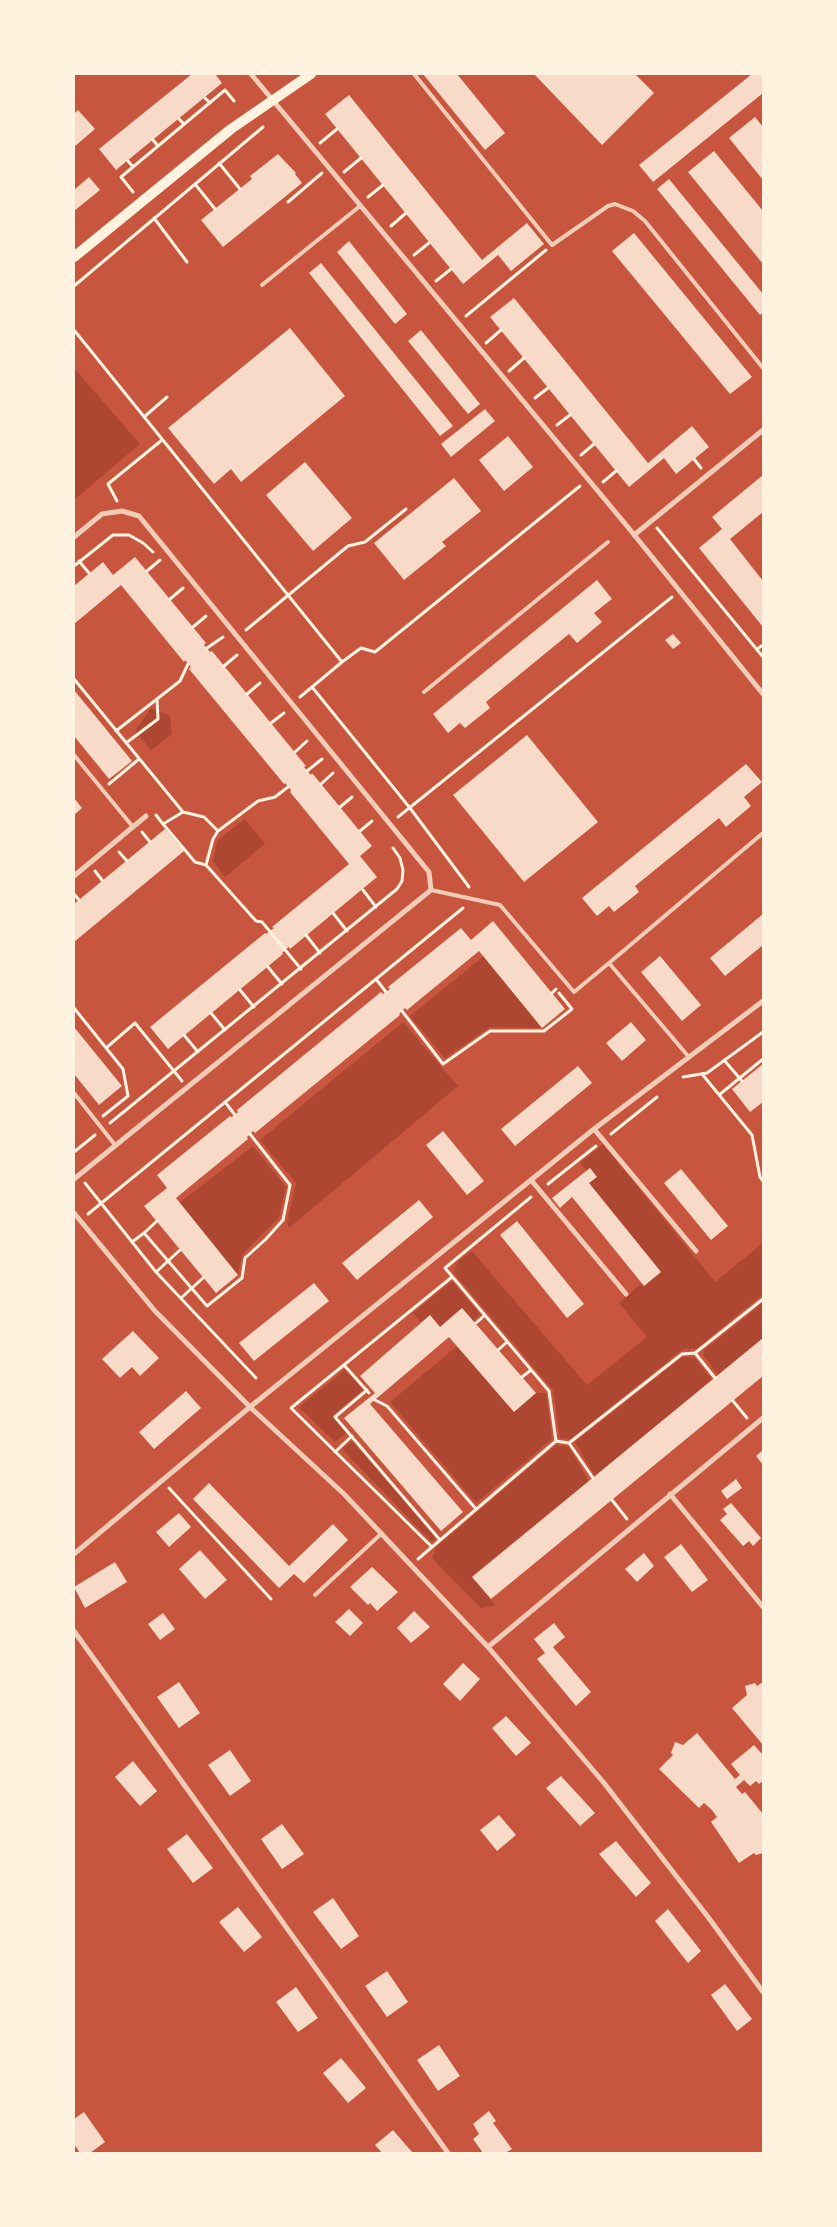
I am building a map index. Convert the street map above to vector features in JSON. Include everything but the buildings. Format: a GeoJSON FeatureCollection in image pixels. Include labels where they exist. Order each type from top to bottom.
{"type":"FeatureCollection","features":[{"type":"Feature","properties":{"kind":"main road"},"geometry":{"type":"LineString","coordinates":[[74,257],[231,129],[311,74]]}},
{"type":"Feature","properties":{"kind":"street"},"geometry":{"type":"LineString","coordinates":[[251,74],[596,488],[763,694]]}},
{"type":"Feature","properties":{"kind":"street"},"geometry":{"type":"LineString","coordinates":[[634,535],[763,430]]}},
{"type":"Feature","properties":{"kind":"street"},"geometry":{"type":"LineString","coordinates":[[74,537],[102,514],[122,511],[139,516],[429,872],[431,890],[76,1177]]}},
{"type":"Feature","properties":{"kind":"street"},"geometry":{"type":"LineString","coordinates":[[74,876],[146,816]]}},
{"type":"Feature","properties":{"kind":"street"},"geometry":{"type":"LineString","coordinates":[[74,1554],[250,1407],[530,1180],[688,1056],[763,1001]]}},
{"type":"Feature","properties":{"kind":"street"},"geometry":{"type":"LineString","coordinates":[[594,1129],[696,1251]]}},
{"type":"Feature","properties":{"kind":"street"},"geometry":{"type":"LineString","coordinates":[[530,1180],[626,1294]]}},
{"type":"Feature","properties":{"kind":"street"},"geometry":{"type":"LineString","coordinates":[[74,1213],[155,1311],[250,1407],[344,1494],[488,1647],[604,1783],[708,1917],[763,1992]]}},
{"type":"Feature","properties":{"kind":"street"},"geometry":{"type":"LineString","coordinates":[[488,1647],[763,1418]]}},
{"type":"Feature","properties":{"kind":"street"},"geometry":{"type":"LineString","coordinates":[[670,1494],[763,1607]]}},
{"type":"Feature","properties":{"kind":"street"},"geometry":{"type":"LineString","coordinates":[[74,1630],[448,2153]]}},
{"type":"Feature","properties":{"kind":"lane"},"geometry":{"type":"LineString","coordinates":[[414,74],[552,245],[608,206],[615,204],[633,210],[645,221],[763,368]]}},
{"type":"Feature","properties":{"kind":"lane"},"geometry":{"type":"LineString","coordinates":[[262,285],[360,205]]}},
{"type":"Feature","properties":{"kind":"lane"},"geometry":{"type":"LineString","coordinates":[[424,692],[608,542]]}},
{"type":"Feature","properties":{"kind":"lane"},"geometry":{"type":"LineString","coordinates":[[74,755],[132,827]]}},
{"type":"Feature","properties":{"kind":"lane"},"geometry":{"type":"LineString","coordinates":[[431,890],[500,905],[574,992],[763,833]]}},
{"type":"Feature","properties":{"kind":"lane"},"geometry":{"type":"LineString","coordinates":[[609,963],[688,1056]]}},
{"type":"Feature","properties":{"kind":"lane"},"geometry":{"type":"LineString","coordinates":[[74,1093],[116,1145]]}},
{"type":"Feature","properties":{"kind":"lane"},"geometry":{"type":"LineString","coordinates":[[316,1595],[382,1533]]}},
{"type":"Feature","properties":{"kind":"path"},"geometry":{"type":"LineString","coordinates":[[141,202],[121,176],[225,90],[234,101]]}},
{"type":"Feature","properties":{"kind":"path"},"geometry":{"type":"LineString","coordinates":[[205,98],[210,103]]}},
{"type":"Feature","properties":{"kind":"path"},"geometry":{"type":"LineString","coordinates":[[179,119],[184,124]]}},
{"type":"Feature","properties":{"kind":"path"},"geometry":{"type":"LineString","coordinates":[[74,286],[262,127]]}},
{"type":"Feature","properties":{"kind":"path"},"geometry":{"type":"LineString","coordinates":[[313,149],[337,129]]}},
{"type":"Feature","properties":{"kind":"path"},"geometry":{"type":"LineString","coordinates":[[153,140],[158,146]]}},
{"type":"Feature","properties":{"kind":"path"},"geometry":{"type":"LineString","coordinates":[[337,178],[361,158]]}},
{"type":"Feature","properties":{"kind":"path"},"geometry":{"type":"LineString","coordinates":[[128,161],[133,167]]}},
{"type":"Feature","properties":{"kind":"path"},"geometry":{"type":"LineString","coordinates":[[219,163],[240,189]]}},
{"type":"Feature","properties":{"kind":"path"},"geometry":{"type":"LineString","coordinates":[[287,195],[289,201],[329,168]]}},
{"type":"Feature","properties":{"kind":"path"},"geometry":{"type":"LineString","coordinates":[[194,184],[215,209]]}},
{"type":"Feature","properties":{"kind":"path"},"geometry":{"type":"LineString","coordinates":[[360,205],[383,185]]}},
{"type":"Feature","properties":{"kind":"path"},"geometry":{"type":"LineString","coordinates":[[382,233],[406,213]]}},
{"type":"Feature","properties":{"kind":"path"},"geometry":{"type":"LineString","coordinates":[[154,218],[187,262]]}},
{"type":"Feature","properties":{"kind":"path"},"geometry":{"type":"LineString","coordinates":[[406,262],[429,243]]}},
{"type":"Feature","properties":{"kind":"path"},"geometry":{"type":"LineString","coordinates":[[458,323],[552,245]]}},
{"type":"Feature","properties":{"kind":"path"},"geometry":{"type":"LineString","coordinates":[[526,258],[530,263]]}},
{"type":"Feature","properties":{"kind":"path"},"geometry":{"type":"LineString","coordinates":[[428,287],[451,269]]}},
{"type":"Feature","properties":{"kind":"path"},"geometry":{"type":"LineString","coordinates":[[74,330],[342,662]]}},
{"type":"Feature","properties":{"kind":"path"},"geometry":{"type":"LineString","coordinates":[[479,348],[501,330]]}},
{"type":"Feature","properties":{"kind":"path"},"geometry":{"type":"LineString","coordinates":[[502,376],[524,358]]}},
{"type":"Feature","properties":{"kind":"path"},"geometry":{"type":"LineString","coordinates":[[526,405],[548,388]]}},
{"type":"Feature","properties":{"kind":"path"},"geometry":{"type":"LineString","coordinates":[[144,417],[168,397]]}},
{"type":"Feature","properties":{"kind":"path"},"geometry":{"type":"LineString","coordinates":[[548,432],[570,414]]}},
{"type":"Feature","properties":{"kind":"path"},"geometry":{"type":"LineString","coordinates":[[122,511],[108,484],[162,440]]}},
{"type":"Feature","properties":{"kind":"path"},"geometry":{"type":"LineString","coordinates":[[573,462],[594,444]]}},
{"type":"Feature","properties":{"kind":"path"},"geometry":{"type":"LineString","coordinates":[[596,488],[616,471]]}},
{"type":"Feature","properties":{"kind":"path"},"geometry":{"type":"LineString","coordinates":[[292,704],[361,648],[375,652],[588,480]]}},
{"type":"Feature","properties":{"kind":"path"},"geometry":{"type":"LineString","coordinates":[[237,636],[348,546],[365,542],[406,510]]}},
{"type":"Feature","properties":{"kind":"path"},"geometry":{"type":"LineString","coordinates":[[651,521],[763,657]]}},
{"type":"Feature","properties":{"kind":"path"},"geometry":{"type":"LineString","coordinates":[[74,566],[114,535],[129,535],[143,543],[165,567]]}},
{"type":"Feature","properties":{"kind":"path"},"geometry":{"type":"LineString","coordinates":[[147,571],[160,560]]}},
{"type":"Feature","properties":{"kind":"path"},"geometry":{"type":"LineString","coordinates":[[79,561],[89,573]]}},
{"type":"Feature","properties":{"kind":"path"},"geometry":{"type":"LineString","coordinates":[[177,581],[188,595]]}},
{"type":"Feature","properties":{"kind":"path"},"geometry":{"type":"LineString","coordinates":[[170,599],[183,588]]}},
{"type":"Feature","properties":{"kind":"path"},"geometry":{"type":"LineString","coordinates":[[390,824],[680,591]]}},
{"type":"Feature","properties":{"kind":"path"},"geometry":{"type":"LineString","coordinates":[[200,609],[211,623]]}},
{"type":"Feature","properties":{"kind":"path"},"geometry":{"type":"LineString","coordinates":[[193,627],[206,616]]}},
{"type":"Feature","properties":{"kind":"path"},"geometry":{"type":"LineString","coordinates":[[217,630],[228,643]]}},
{"type":"Feature","properties":{"kind":"path"},"geometry":{"type":"LineString","coordinates":[[207,648],[223,637]]}},
{"type":"Feature","properties":{"kind":"path"},"geometry":{"type":"LineString","coordinates":[[757,649],[763,645]]}},
{"type":"Feature","properties":{"kind":"path"},"geometry":{"type":"LineString","coordinates":[[232,649],[243,662]]}},
{"type":"Feature","properties":{"kind":"path"},"geometry":{"type":"LineString","coordinates":[[224,666],[237,655]]}},
{"type":"Feature","properties":{"kind":"path"},"geometry":{"type":"LineString","coordinates":[[116,731],[180,680],[188,664]]}},
{"type":"Feature","properties":{"kind":"path"},"geometry":{"type":"LineString","coordinates":[[254,676],[266,690]]}},
{"type":"Feature","properties":{"kind":"path"},"geometry":{"type":"LineString","coordinates":[[74,679],[183,812],[204,817],[218,831]]}},
{"type":"Feature","properties":{"kind":"path"},"geometry":{"type":"LineString","coordinates":[[247,694],[260,683]]}},
{"type":"Feature","properties":{"kind":"path"},"geometry":{"type":"LineString","coordinates":[[80,1220],[473,899],[471,890],[410,808],[312,687]]}},
{"type":"Feature","properties":{"kind":"path"},"geometry":{"type":"LineString","coordinates":[[126,743],[158,719],[157,698]]}},
{"type":"Feature","properties":{"kind":"path"},"geometry":{"type":"LineString","coordinates":[[278,705],[290,720]]}},
{"type":"Feature","properties":{"kind":"path"},"geometry":{"type":"LineString","coordinates":[[271,723],[284,712]]}},
{"type":"Feature","properties":{"kind":"path"},"geometry":{"type":"LineString","coordinates":[[301,734],[312,747]]}},
{"type":"Feature","properties":{"kind":"path"},"geometry":{"type":"LineString","coordinates":[[294,752],[307,741]]}},
{"type":"Feature","properties":{"kind":"path"},"geometry":{"type":"LineString","coordinates":[[317,753],[338,779]]}},
{"type":"Feature","properties":{"kind":"path"},"geometry":{"type":"LineString","coordinates":[[102,790],[139,759]]}},
{"type":"Feature","properties":{"kind":"path"},"geometry":{"type":"LineString","coordinates":[[307,771],[322,760]]}},
{"type":"Feature","properties":{"kind":"path"},"geometry":{"type":"LineString","coordinates":[[320,784],[333,773]]}},
{"type":"Feature","properties":{"kind":"path"},"geometry":{"type":"LineString","coordinates":[[206,865],[213,839],[218,831],[258,800],[275,798],[288,787]]}},
{"type":"Feature","properties":{"kind":"path"},"geometry":{"type":"LineString","coordinates":[[347,791],[357,803]]}},
{"type":"Feature","properties":{"kind":"path"},"geometry":{"type":"LineString","coordinates":[[340,807],[352,797]]}},
{"type":"Feature","properties":{"kind":"path"},"geometry":{"type":"LineString","coordinates":[[146,816],[152,811],[195,862],[206,865],[256,921],[262,922],[301,969]]}},
{"type":"Feature","properties":{"kind":"path"},"geometry":{"type":"LineString","coordinates":[[163,824],[183,812]]}},
{"type":"Feature","properties":{"kind":"path"},"geometry":{"type":"LineString","coordinates":[[367,815],[377,827]]}},
{"type":"Feature","properties":{"kind":"path"},"geometry":{"type":"LineString","coordinates":[[360,831],[372,821]]}},
{"type":"Feature","properties":{"kind":"path"},"geometry":{"type":"LineString","coordinates":[[74,1152],[397,890],[402,881],[403,870],[400,858],[392,846]]}},
{"type":"Feature","properties":{"kind":"path"},"geometry":{"type":"LineString","coordinates":[[363,890],[376,907]]}},
{"type":"Feature","properties":{"kind":"path"},"geometry":{"type":"LineString","coordinates":[[74,894],[79,900]]}},
{"type":"Feature","properties":{"kind":"path"},"geometry":{"type":"LineString","coordinates":[[333,914],[348,931]]}},
{"type":"Feature","properties":{"kind":"path"},"geometry":{"type":"LineString","coordinates":[[306,935],[320,953]]}},
{"type":"Feature","properties":{"kind":"path"},"geometry":{"type":"LineString","coordinates":[[268,967],[282,984]]}},
{"type":"Feature","properties":{"kind":"path"},"geometry":{"type":"LineString","coordinates":[[376,979],[386,992]]}},
{"type":"Feature","properties":{"kind":"path"},"geometry":{"type":"LineString","coordinates":[[552,993],[566,982]]}},
{"type":"Feature","properties":{"kind":"path"},"geometry":{"type":"LineString","coordinates":[[402,1011],[443,1064],[490,1031],[544,1031],[572,1009],[556,989]]}},
{"type":"Feature","properties":{"kind":"path"},"geometry":{"type":"LineString","coordinates":[[240,990],[254,1007]]}},
{"type":"Feature","properties":{"kind":"path"},"geometry":{"type":"LineString","coordinates":[[74,1008],[123,1069],[128,1096],[97,1121]]}},
{"type":"Feature","properties":{"kind":"path"},"geometry":{"type":"LineString","coordinates":[[211,1013],[225,1030]]}},
{"type":"Feature","properties":{"kind":"path"},"geometry":{"type":"LineString","coordinates":[[106,1048],[135,1023],[187,1087]]}},
{"type":"Feature","properties":{"kind":"path"},"geometry":{"type":"LineString","coordinates":[[184,1035],[198,1052]]}},
{"type":"Feature","properties":{"kind":"path"},"geometry":{"type":"LineString","coordinates":[[719,1095],[741,1080],[763,1059]]}},
{"type":"Feature","properties":{"kind":"path"},"geometry":{"type":"LineString","coordinates":[[724,1060],[741,1080]]}},
{"type":"Feature","properties":{"kind":"path"},"geometry":{"type":"LineString","coordinates":[[702,1074],[752,1136],[760,1177],[763,1181]]}},
{"type":"Feature","properties":{"kind":"path"},"geometry":{"type":"LineString","coordinates":[[225,1102],[235,1115]]}},
{"type":"Feature","properties":{"kind":"path"},"geometry":{"type":"LineString","coordinates":[[144,1233],[207,1306],[242,1278],[245,1258],[283,1220],[290,1185],[250,1134]]}},
{"type":"Feature","properties":{"kind":"path"},"geometry":{"type":"LineString","coordinates":[[76,1177],[101,1203],[156,1272],[256,1378]]}},
{"type":"Feature","properties":{"kind":"path"},"geometry":{"type":"LineString","coordinates":[[132,1242],[157,1221]]}},
{"type":"Feature","properties":{"kind":"path"},"geometry":{"type":"LineString","coordinates":[[156,1272],[180,1250]]}},
{"type":"Feature","properties":{"kind":"path"},"geometry":{"type":"LineString","coordinates":[[445,1268],[549,1391],[556,1441]]}},
{"type":"Feature","properties":{"kind":"path"},"geometry":{"type":"LineString","coordinates":[[432,1547],[290,1408],[452,1277]]}},
{"type":"Feature","properties":{"kind":"path"},"geometry":{"type":"LineString","coordinates":[[181,1298],[203,1278]]}},
{"type":"Feature","properties":{"kind":"path"},"geometry":{"type":"LineString","coordinates":[[569,1443],[682,1354],[695,1353],[763,1299]]}},
{"type":"Feature","properties":{"kind":"path"},"geometry":{"type":"LineString","coordinates":[[476,1324],[485,1315]]}},
{"type":"Feature","properties":{"kind":"path"},"geometry":{"type":"LineString","coordinates":[[498,1350],[508,1342]]}},
{"type":"Feature","properties":{"kind":"path"},"geometry":{"type":"LineString","coordinates":[[695,1353],[715,1378]]}},
{"type":"Feature","properties":{"kind":"path"},"geometry":{"type":"LineString","coordinates":[[344,1364],[368,1392],[335,1417],[440,1540]]}},
{"type":"Feature","properties":{"kind":"path"},"geometry":{"type":"LineString","coordinates":[[522,1377],[531,1370]]}},
{"type":"Feature","properties":{"kind":"path"},"geometry":{"type":"LineString","coordinates":[[375,1400],[387,1406],[476,1509]]}},
{"type":"Feature","properties":{"kind":"path"},"geometry":{"type":"LineString","coordinates":[[733,1401],[753,1426]]}},
{"type":"Feature","properties":{"kind":"path"},"geometry":{"type":"LineString","coordinates":[[335,1452],[352,1436]]}},
{"type":"Feature","properties":{"kind":"path"},"geometry":{"type":"LineString","coordinates":[[411,1564],[556,1441],[569,1443],[593,1478]]}},
{"type":"Feature","properties":{"kind":"path"},"geometry":{"type":"LineString","coordinates":[[162,1480],[271,1599]]}},
{"type":"Feature","properties":{"kind":"path"},"geometry":{"type":"LineString","coordinates":[[612,1500],[633,1525]]}},
{"type":"Feature","properties":{"kind":"shaded area"},"geometry":{"type":"Polygon","coordinates":[[[74,368],[140,444],[74,500],[74,368]]]}},
{"type":"Feature","properties":{"kind":"shaded area"},"geometry":{"type":"Polygon","coordinates":[[[151,708],[170,716],[172,734],[151,750],[135,731],[151,708]]]}},
{"type":"Feature","properties":{"kind":"shaded area"},"geometry":{"type":"Polygon","coordinates":[[[245,819],[265,844],[225,877],[213,861],[217,841],[245,819]]]}},
{"type":"Feature","properties":{"kind":"shaded area"},"geometry":{"type":"Polygon","coordinates":[[[484,956],[542,1028],[490,1027],[445,1058],[410,1016],[484,956]]]}},
{"type":"Feature","properties":{"kind":"shaded area"},"geometry":{"type":"Polygon","coordinates":[[[403,1022],[458,1086],[289,1228],[287,1222],[296,1183],[260,1140],[403,1022]]]}},
{"type":"Feature","properties":{"kind":"shaded area"},"geometry":{"type":"Polygon","coordinates":[[[603,1144],[715,1282],[763,1243],[763,1294],[696,1349],[683,1349],[571,1439],[560,1438],[553,1390],[454,1273],[458,1261],[472,1251],[587,1385],[647,1337],[619,1303],[642,1283],[644,1285],[661,1272],[589,1183],[597,1177],[590,1168],[586,1170],[580,1163],[603,1144]]]}},
{"type":"Feature","properties":{"kind":"shaded area"},"geometry":{"type":"Polygon","coordinates":[[[253,1146],[286,1187],[279,1217],[242,1255],[238,1275],[179,1203],[253,1146]]]}},
{"type":"Feature","properties":{"kind":"shaded area"},"geometry":{"type":"Polygon","coordinates":[[[452,1281],[480,1314],[473,1321],[462,1308],[440,1327],[430,1315],[421,1323],[413,1313],[452,1281]]]}},
{"type":"Feature","properties":{"kind":"shaded area"},"geometry":{"type":"Polygon","coordinates":[[[763,1303],[763,1338],[718,1375],[703,1355],[704,1350],[763,1303]]]}},
{"type":"Feature","properties":{"kind":"shaded area"},"geometry":{"type":"Polygon","coordinates":[[[457,1346],[513,1411],[536,1393],[546,1393],[552,1439],[476,1503],[390,1402],[457,1346]]]}},
{"type":"Feature","properties":{"kind":"shaded area"},"geometry":{"type":"Polygon","coordinates":[[[682,1357],[694,1357],[712,1380],[595,1476],[575,1442],[682,1357]]]}},
{"type":"Feature","properties":{"kind":"shaded area"},"geometry":{"type":"Polygon","coordinates":[[[345,1370],[363,1390],[332,1416],[346,1433],[335,1442],[299,1407],[345,1370]]]}},
{"type":"Feature","properties":{"kind":"shaded area"},"geometry":{"type":"Polygon","coordinates":[[[352,1441],[436,1538],[432,1542],[342,1449],[352,1441]]]}},
{"type":"Feature","properties":{"kind":"shaded area"},"geometry":{"type":"Polygon","coordinates":[[[556,1445],[569,1447],[589,1481],[472,1576],[495,1605],[481,1608],[432,1558],[435,1548],[556,1445]]]}}]}
